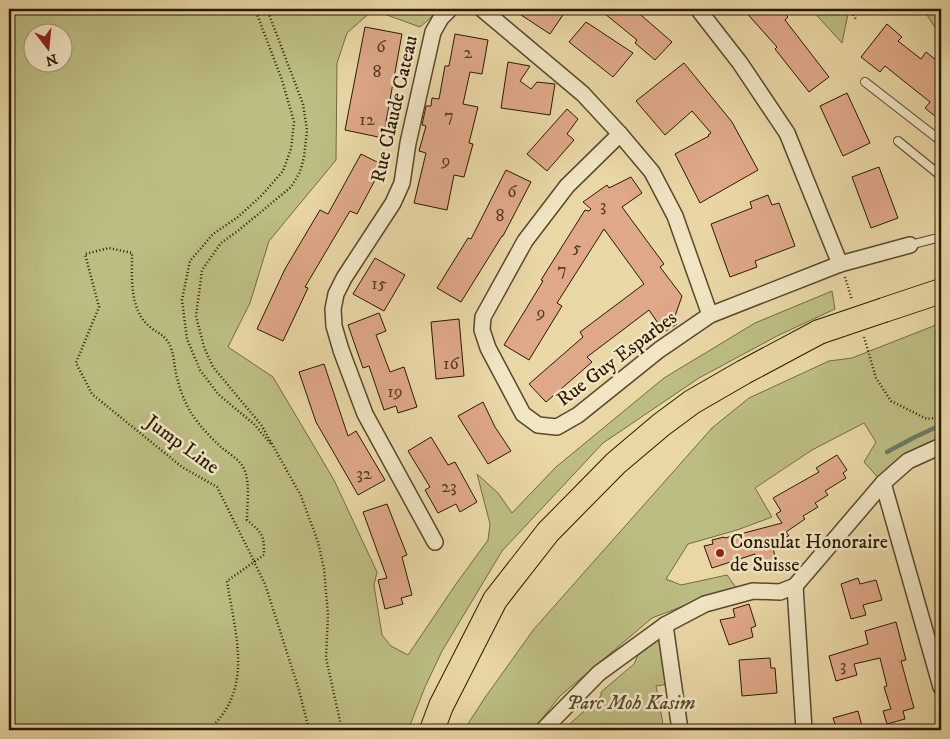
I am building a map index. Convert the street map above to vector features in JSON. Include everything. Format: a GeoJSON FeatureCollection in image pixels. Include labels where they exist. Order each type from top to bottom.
{"type":"FeatureCollection","features":[{"type":"Feature","properties":{"kind":"main road"},"geometry":{"type":"LineString","coordinates":[[432,730],[441,706],[495,600],[548,532],[616,463],[692,402],[819,332],[941,292]]}},
{"type":"Feature","properties":{"kind":"street","name":"Rue Claude Cateau"},"geometry":{"type":"LineString","coordinates":[[436,542],[366,414],[341,350],[334,326],[333,309],[336,294],[344,278],[392,203],[402,183],[408,143],[433,32],[441,18],[450,9]]}},
{"type":"Feature","properties":{"kind":"street"},"geometry":{"type":"LineString","coordinates":[[482,9],[584,94],[652,172],[675,216],[710,315]]}},
{"type":"Feature","properties":{"kind":"street"},"geometry":{"type":"LineString","coordinates":[[698,9],[740,63],[787,133],[840,264]]}},
{"type":"Feature","properties":{"kind":"street","name":"Rue Guy Esparbes"},"geometry":{"type":"LineString","coordinates":[[620,134],[567,186],[525,241],[483,317],[482,330],[488,348],[523,414],[538,425],[557,427],[578,415],[659,350],[710,315],[840,264],[910,245]]}},
{"type":"Feature","properties":{"kind":"street"},"geometry":{"type":"LineString","coordinates":[[542,730],[599,673],[665,626],[705,604],[752,591],[780,592],[795,586],[883,483],[908,462],[941,446]]}},
{"type":"Feature","properties":{"kind":"street"},"geometry":{"type":"LineString","coordinates":[[883,483],[941,687]]}},
{"type":"Feature","properties":{"kind":"street"},"geometry":{"type":"LineString","coordinates":[[795,586],[804,730]]}},
{"type":"Feature","properties":{"kind":"street"},"geometry":{"type":"LineString","coordinates":[[665,626],[680,730]]}},
{"type":"Feature","properties":{"kind":"lane"},"geometry":{"type":"LineString","coordinates":[[865,82],[941,141]]}},
{"type":"Feature","properties":{"kind":"lane"},"geometry":{"type":"LineString","coordinates":[[898,141],[941,176]]}},
{"type":"Feature","properties":{"kind":"lane"},"geometry":{"type":"LineString","coordinates":[[910,245],[941,237]]}},
{"type":"Feature","properties":{"kind":"path"},"geometry":{"type":"LineString","coordinates":[[256,9],[282,80],[294,122],[291,149],[283,171],[262,195],[238,217],[213,234],[190,261],[182,300],[187,339],[200,370],[218,394],[254,424],[275,449]]}},
{"type":"Feature","properties":{"kind":"path"},"geometry":{"type":"LineString","coordinates":[[267,9],[303,104],[306,130],[304,157],[300,172],[291,187],[221,243],[202,270],[196,316],[204,347],[213,367],[262,426],[301,496],[318,542],[324,569],[328,615],[326,658],[342,730]]}},
{"type":"Feature","properties":{"kind":"path"},"geometry":{"type":"LineString","coordinates":[[849,9],[856,19]]}},
{"type":"Feature","properties":{"kind":"path","name":"Jump Line"},"geometry":{"type":"LineString","coordinates":[[208,730],[221,720],[238,684],[239,650],[227,582],[264,556],[264,538],[246,520],[248,486],[244,469],[238,460],[221,447],[203,428],[190,411],[177,380],[171,347],[163,334],[150,327],[138,313],[133,290],[132,252],[109,248],[84,254],[100,307],[76,363],[92,394],[182,467],[217,487],[254,560],[255,564],[265,584],[299,690],[309,730]]}},
{"type":"Feature","properties":{"kind":"path"},"geometry":{"type":"LineString","coordinates":[[840,264],[854,307]]}},
{"type":"Feature","properties":{"kind":"path"},"geometry":{"type":"LineString","coordinates":[[863,334],[876,378],[891,401],[927,419],[941,417]]}},
{"type":"Feature","properties":{"kind":"green space"},"geometry":{"type":"Polygon","coordinates":[[[9,9],[441,9],[420,27],[373,10],[347,33],[337,63],[336,160],[269,241],[250,303],[228,347],[273,377],[334,480],[377,572],[374,585],[382,635],[391,646],[408,655],[488,540],[490,524],[477,474],[498,493],[512,513],[556,467],[664,378],[755,323],[832,291],[835,309],[777,336],[699,378],[603,443],[502,551],[442,651],[408,730],[9,730],[9,9]]]}},
{"type":"Feature","properties":{"kind":"green space"},"geometry":{"type":"Polygon","coordinates":[[[811,9],[849,9],[842,43],[811,9]]]}},
{"type":"Feature","properties":{"kind":"green space"},"geometry":{"type":"Polygon","coordinates":[[[920,9],[941,9],[941,37],[927,15],[920,9]]]}},
{"type":"Feature","properties":{"kind":"green space"},"geometry":{"type":"Polygon","coordinates":[[[941,323],[941,446],[883,483],[864,462],[876,442],[864,423],[812,450],[755,488],[772,517],[737,530],[688,544],[666,579],[681,585],[727,575],[737,589],[709,596],[652,618],[560,696],[533,730],[464,730],[534,629],[712,428],[749,398],[829,361],[852,358],[941,323]]]}},
{"type":"Feature","properties":{"kind":"green space","name":"Parc Moh Kasim"},"geometry":{"type":"Polygon","coordinates":[[[654,640],[660,641],[669,684],[656,686],[664,730],[563,730],[601,696],[601,692],[634,664],[640,650],[654,640]]]}},
{"type":"Feature","properties":{"kind":"building"},"geometry":{"type":"Polygon","coordinates":[[[512,9],[567,9],[550,34],[512,9]]]}},
{"type":"Feature","properties":{"kind":"building"},"geometry":{"type":"Polygon","coordinates":[[[599,9],[634,9],[672,42],[655,60],[635,43],[637,40],[599,9]]]}},
{"type":"Feature","properties":{"kind":"building"},"geometry":{"type":"Polygon","coordinates":[[[743,9],[780,9],[788,17],[785,20],[829,77],[809,92],[775,49],[777,47],[743,9]]]}},
{"type":"Feature","properties":{"kind":"building"},"geometry":{"type":"Polygon","coordinates":[[[586,22],[633,53],[613,77],[569,42],[586,22]]]}},
{"type":"Feature","properties":{"kind":"building"},"geometry":{"type":"Polygon","coordinates":[[[887,24],[902,37],[898,41],[921,59],[926,52],[941,64],[936,72],[941,76],[941,121],[925,108],[930,102],[885,66],[880,72],[861,57],[887,24]]]}},
{"type":"Feature","properties":{"kind":"building"},"geometry":{"type":"Polygon","coordinates":[[[365,27],[402,34],[383,138],[345,130],[365,27]]]}},
{"type":"Feature","properties":{"kind":"building"},"geometry":{"type":"Polygon","coordinates":[[[455,34],[488,40],[482,74],[470,72],[463,104],[478,107],[469,143],[473,144],[464,177],[454,175],[447,210],[414,203],[426,153],[419,151],[426,126],[422,125],[426,106],[431,106],[432,98],[439,99],[445,66],[449,66],[455,34]]]}},
{"type":"Feature","properties":{"kind":"building"},"geometry":{"type":"Polygon","coordinates":[[[508,62],[530,66],[520,81],[531,89],[537,82],[555,84],[550,115],[501,108],[508,62]]]}},
{"type":"Feature","properties":{"kind":"building"},"geometry":{"type":"Polygon","coordinates":[[[684,63],[732,122],[758,170],[700,203],[675,154],[709,136],[711,133],[692,111],[665,135],[636,101],[684,63]]]}},
{"type":"Feature","properties":{"kind":"building"},"geometry":{"type":"Polygon","coordinates":[[[847,93],[870,143],[843,156],[820,106],[847,93]]]}},
{"type":"Feature","properties":{"kind":"building"},"geometry":{"type":"Polygon","coordinates":[[[567,109],[578,119],[567,134],[574,140],[547,171],[527,154],[567,109]]]}},
{"type":"Feature","properties":{"kind":"building"},"geometry":{"type":"Polygon","coordinates":[[[361,154],[383,165],[357,214],[350,211],[305,287],[308,288],[283,341],[257,329],[285,269],[320,210],[328,214],[361,154]]]}},
{"type":"Feature","properties":{"kind":"building"},"geometry":{"type":"Polygon","coordinates":[[[879,167],[898,218],[871,228],[852,177],[879,167]]]}},
{"type":"Feature","properties":{"kind":"building"},"geometry":{"type":"Polygon","coordinates":[[[506,170],[531,182],[503,236],[461,302],[437,288],[468,238],[471,239],[506,170]]]}},
{"type":"Feature","properties":{"kind":"building"},"geometry":{"type":"Polygon","coordinates":[[[631,177],[642,193],[622,207],[664,264],[660,267],[682,296],[674,319],[677,324],[664,332],[649,310],[587,357],[592,362],[546,402],[529,384],[583,337],[580,332],[644,284],[604,229],[557,303],[562,306],[529,360],[504,345],[543,281],[541,280],[585,210],[589,211],[591,209],[583,202],[607,185],[609,188],[631,177]]]}},
{"type":"Feature","properties":{"kind":"building"},"geometry":{"type":"Polygon","coordinates":[[[768,195],[772,205],[779,203],[795,246],[755,261],[757,267],[730,277],[711,224],[752,208],[750,202],[768,195]]]}},
{"type":"Feature","properties":{"kind":"building"},"geometry":{"type":"Polygon","coordinates":[[[375,258],[405,275],[384,311],[353,294],[375,258]]]}},
{"type":"Feature","properties":{"kind":"building"},"geometry":{"type":"Polygon","coordinates":[[[379,313],[386,331],[376,335],[390,372],[404,367],[417,407],[398,413],[396,406],[384,410],[369,366],[363,368],[348,325],[379,313]]]}},
{"type":"Feature","properties":{"kind":"building"},"geometry":{"type":"Polygon","coordinates":[[[459,319],[464,376],[436,379],[431,322],[459,319]]]}},
{"type":"Feature","properties":{"kind":"building"},"geometry":{"type":"Polygon","coordinates":[[[324,364],[348,436],[356,431],[385,480],[358,495],[316,422],[299,372],[324,364]]]}},
{"type":"Feature","properties":{"kind":"building"},"geometry":{"type":"Polygon","coordinates":[[[483,402],[495,427],[511,451],[488,464],[458,416],[483,402]]]}},
{"type":"Feature","properties":{"kind":"building"},"geometry":{"type":"Polygon","coordinates":[[[431,437],[448,465],[455,462],[477,502],[460,512],[456,504],[438,513],[425,490],[430,487],[408,451],[431,437]]]}},
{"type":"Feature","properties":{"kind":"building"},"geometry":{"type":"Polygon","coordinates":[[[837,455],[847,470],[843,473],[846,478],[825,491],[828,495],[815,503],[818,507],[803,516],[805,519],[786,532],[789,536],[771,541],[776,560],[758,565],[755,554],[712,568],[704,546],[713,544],[712,540],[782,523],[776,514],[781,511],[773,498],[819,472],[816,468],[837,455]]]}},
{"type":"Feature","properties":{"kind":"building"},"geometry":{"type":"Polygon","coordinates":[[[387,504],[407,555],[402,557],[412,595],[401,598],[403,604],[385,609],[378,580],[387,578],[363,512],[387,504]]]}},
{"type":"Feature","properties":{"kind":"building"},"geometry":{"type":"Polygon","coordinates":[[[858,578],[860,584],[876,580],[882,600],[863,605],[866,615],[851,619],[841,584],[858,578]]]}},
{"type":"Feature","properties":{"kind":"building"},"geometry":{"type":"Polygon","coordinates":[[[749,604],[756,626],[751,628],[753,637],[729,645],[720,620],[735,617],[733,609],[749,604]]]}},
{"type":"Feature","properties":{"kind":"building"},"geometry":{"type":"Polygon","coordinates":[[[896,622],[906,660],[901,661],[914,708],[903,711],[905,719],[887,724],[883,711],[891,709],[884,687],[887,686],[880,658],[854,664],[857,675],[836,681],[829,656],[868,644],[865,631],[896,622]]]}},
{"type":"Feature","properties":{"kind":"building"},"geometry":{"type":"Polygon","coordinates":[[[770,658],[771,668],[775,668],[777,693],[742,696],[739,660],[770,658]]]}},
{"type":"Feature","properties":{"kind":"building"},"geometry":{"type":"Polygon","coordinates":[[[858,711],[863,730],[837,730],[833,718],[858,711]]]}},
{"type":"Feature","properties":{"kind":"waterway"},"geometry":{"type":"LineString","coordinates":[[887,452],[941,425]]}},
{"type":"Feature","properties":{"kind":"place","name":"Consulat Honoraire de Suisse"},"geometry":{"type":"Point","coordinates":[720,553]}}]}
